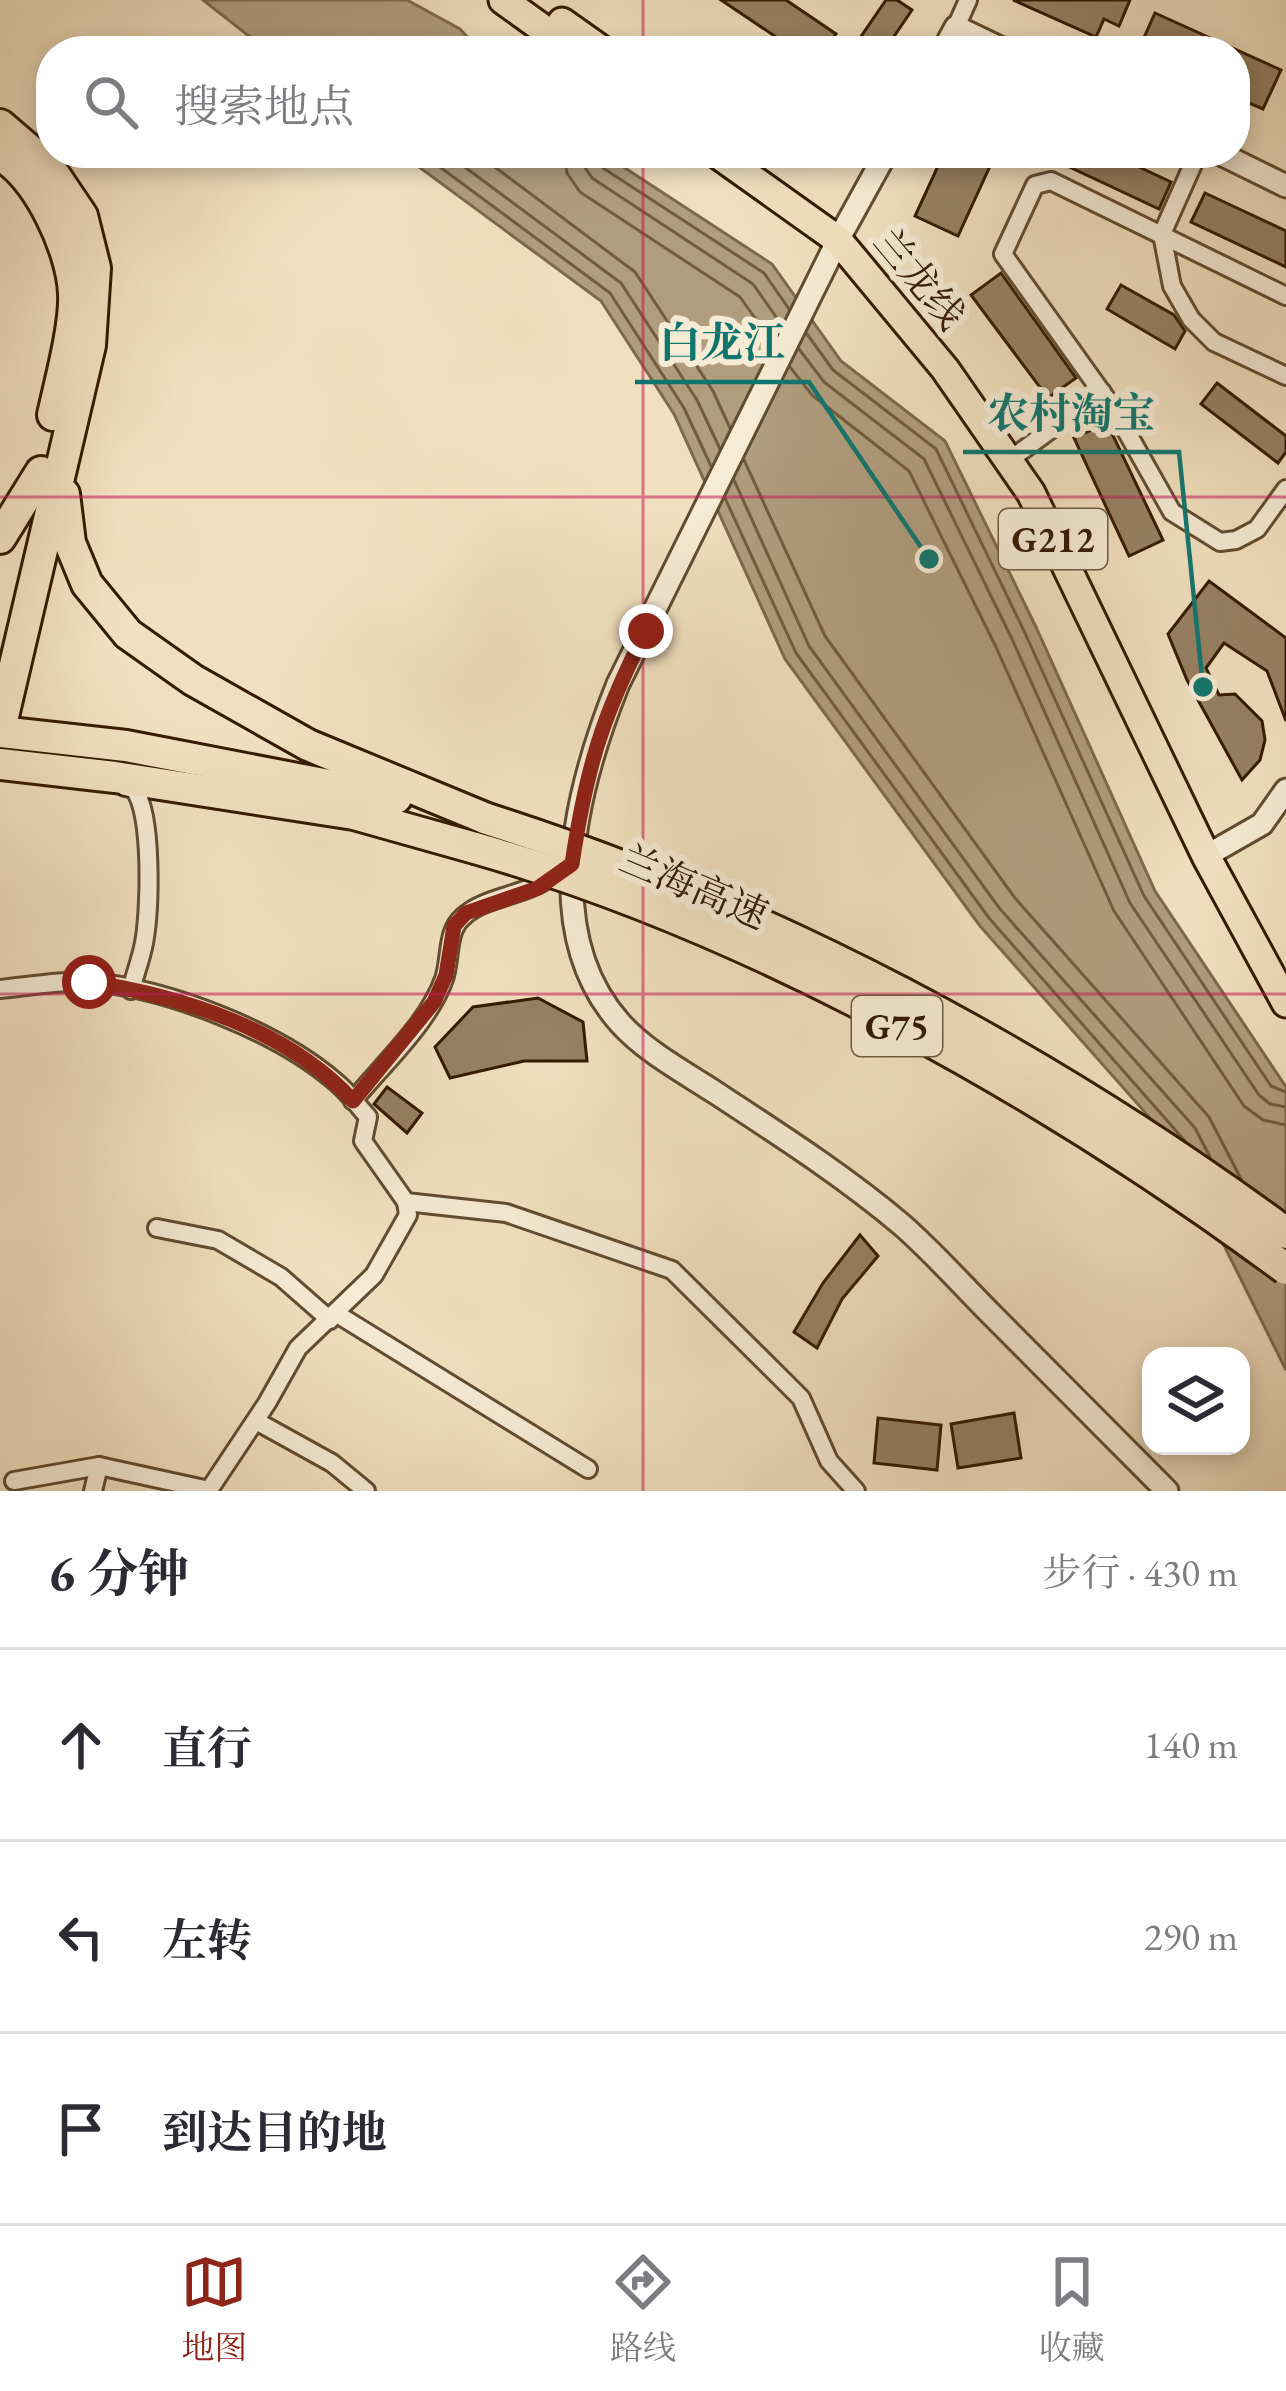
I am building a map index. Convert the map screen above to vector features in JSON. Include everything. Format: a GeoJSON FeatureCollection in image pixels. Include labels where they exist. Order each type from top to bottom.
{"type":"FeatureCollection","features":[{"type":"Feature","properties":{"kind":"highway"},"geometry":{"type":"LineString","coordinates":[[503,0],[553,36]]}},
{"type":"Feature","properties":{"kind":"highway"},"geometry":{"type":"LineString","coordinates":[[532,0],[582,36]]}},
{"type":"Feature","properties":{"kind":"highway"},"geometry":{"type":"LineString","coordinates":[[0,125],[36,155]]}},
{"type":"Feature","properties":{"kind":"highway"},"geometry":{"type":"LineString","coordinates":[[0,155],[14,163],[46,202],[74,293],[0,662]]}},
{"type":"Feature","properties":{"kind":"highway"},"geometry":{"type":"LineString","coordinates":[[0,731],[90,345],[95,268],[82,216],[50,168]]}},
{"type":"Feature","properties":{"kind":"highway","name":"兰龙线"},"geometry":{"type":"LineString","coordinates":[[740,168],[842,233]]}},
{"type":"Feature","properties":{"kind":"highway","name":"兰龙线"},"geometry":{"type":"LineString","coordinates":[[762,168],[842,233],[1014,456],[1286,1003]]}},
{"type":"Feature","properties":{"kind":"highway"},"geometry":{"type":"LineString","coordinates":[[66,446],[63,511],[70,543],[87,584],[128,634],[194,680],[308,746],[487,819]]}},
{"type":"Feature","properties":{"kind":"highway"},"geometry":{"type":"LineString","coordinates":[[0,538],[41,472]]}},
{"type":"Feature","properties":{"kind":"highway","name":"兰海高速"},"geometry":{"type":"LineString","coordinates":[[0,731],[125,746],[345,785],[487,819],[565,844],[783,934],[1003,1048],[1212,1178],[1286,1233]]}},
{"type":"Feature","properties":{"kind":"highway","name":"兰海高速"},"geometry":{"type":"LineString","coordinates":[[0,764],[353,814],[555,871],[771,961],[988,1073],[1195,1202],[1286,1269]]}},
{"type":"Feature","properties":{"kind":"highway","name":"兰龙线"},"geometry":{"type":"LineString","coordinates":[[1214,852],[1286,971]]}},
{"type":"Feature","properties":{"kind":"street"},"geometry":{"type":"LineString","coordinates":[[951,36],[968,0]]}},
{"type":"Feature","properties":{"kind":"street"},"geometry":{"type":"LineString","coordinates":[[956,27],[975,36]]}},
{"type":"Feature","properties":{"kind":"street"},"geometry":{"type":"LineString","coordinates":[[878,168],[598,733],[572,864],[574,913],[584,959],[600,995],[621,1024],[652,1051],[839,1175],[906,1228],[1167,1491]]}},
{"type":"Feature","properties":{"kind":"street"},"geometry":{"type":"LineString","coordinates":[[1191,168],[1162,234],[1172,286],[1191,319],[1214,342],[1286,376]]}},
{"type":"Feature","properties":{"kind":"street"},"geometry":{"type":"LineString","coordinates":[[1249,168],[1286,186]]}},
{"type":"Feature","properties":{"kind":"street"},"geometry":{"type":"LineString","coordinates":[[1286,296],[1051,181],[1035,185],[1004,254],[1102,392],[1172,512],[1220,542],[1236,540],[1257,529],[1286,489]]}},
{"type":"Feature","properties":{"kind":"street"},"geometry":{"type":"LineString","coordinates":[[1014,456],[1102,392]]}},
{"type":"Feature","properties":{"kind":"street"},"geometry":{"type":"LineString","coordinates":[[82,778],[134,789],[142,800],[145,941],[131,990]]}},
{"type":"Feature","properties":{"kind":"street"},"geometry":{"type":"LineString","coordinates":[[1214,852],[1262,824],[1286,790]]}},
{"type":"Feature","properties":{"kind":"street"},"geometry":{"type":"LineString","coordinates":[[353,1101],[434,1002],[446,975],[454,926],[466,913],[538,888],[572,864]]}},
{"type":"Feature","properties":{"kind":"street"},"geometry":{"type":"LineString","coordinates":[[0,989],[89,982],[131,990],[202,1009],[277,1043],[337,1082],[368,1117],[362,1141],[406,1202],[408,1214],[374,1275],[298,1348],[209,1490],[99,1466],[14,1481]]}},
{"type":"Feature","properties":{"kind":"street"},"geometry":{"type":"LineString","coordinates":[[406,1202],[506,1214],[672,1270],[801,1398],[830,1461],[856,1491]]}},
{"type":"Feature","properties":{"kind":"street"},"geometry":{"type":"LineString","coordinates":[[157,1228],[218,1240],[281,1277],[334,1317],[589,1469]]}},
{"type":"Feature","properties":{"kind":"street"},"geometry":{"type":"LineString","coordinates":[[256,1421],[332,1463],[366,1491]]}},
{"type":"Feature","properties":{"kind":"street"},"geometry":{"type":"LineString","coordinates":[[93,1491],[99,1466]]}},
{"type":"Feature","properties":{"kind":"water"},"geometry":{"type":"Polygon","coordinates":[[[203,0],[407,0],[466,36],[249,36],[203,0]]]}},
{"type":"Feature","properties":{"kind":"water"},"geometry":{"type":"Polygon","coordinates":[[[420,168],[625,168],[772,264],[841,361],[945,441],[1036,627],[1155,891],[1286,1087],[1286,1370],[1174,1145],[980,926],[785,659],[674,414],[601,301],[420,168]]]}},
{"type":"Feature","properties":{"kind":"building"},"geometry":{"type":"Polygon","coordinates":[[[721,0],[786,0],[836,34],[775,36],[721,0]]]}},
{"type":"Feature","properties":{"kind":"building"},"geometry":{"type":"Polygon","coordinates":[[[886,0],[897,0],[912,10],[894,36],[861,36],[886,0]]]}},
{"type":"Feature","properties":{"kind":"building"},"geometry":{"type":"Polygon","coordinates":[[[1013,0],[1130,0],[1119,26],[1104,19],[1094,36],[1013,0]]]}},
{"type":"Feature","properties":{"kind":"building"},"geometry":{"type":"Polygon","coordinates":[[[1155,13],[1206,36],[1145,36],[1155,13]]]}},
{"type":"Feature","properties":{"kind":"building"},"geometry":{"type":"Polygon","coordinates":[[[1250,56],[1281,70],[1263,109],[1250,103],[1250,56]]]}},
{"type":"Feature","properties":{"kind":"building"},"geometry":{"type":"Polygon","coordinates":[[[937,168],[989,168],[958,236],[915,216],[937,168]]]}},
{"type":"Feature","properties":{"kind":"building"},"geometry":{"type":"Polygon","coordinates":[[[1072,168],[1141,168],[1171,182],[1159,209],[1072,168]]]}},
{"type":"Feature","properties":{"kind":"building"},"geometry":{"type":"Polygon","coordinates":[[[1205,193],[1286,231],[1286,267],[1191,222],[1205,193]]]}},
{"type":"Feature","properties":{"kind":"building"},"geometry":{"type":"Polygon","coordinates":[[[1001,273],[1076,378],[1048,398],[971,295],[1001,273]]]}},
{"type":"Feature","properties":{"kind":"building"},"geometry":{"type":"Polygon","coordinates":[[[1121,285],[1174,315],[1185,331],[1175,349],[1107,309],[1121,285]]]}},
{"type":"Feature","properties":{"kind":"building"},"geometry":{"type":"Polygon","coordinates":[[[1217,383],[1286,436],[1286,452],[1278,463],[1201,404],[1217,383]]]}},
{"type":"Feature","properties":{"kind":"building"},"geometry":{"type":"Polygon","coordinates":[[[1107,423],[1163,540],[1129,556],[1074,438],[1107,423]]]}},
{"type":"Feature","properties":{"kind":"building"},"geometry":{"type":"Polygon","coordinates":[[[1209,581],[1286,638],[1286,721],[1267,671],[1224,643],[1206,668],[1219,695],[1235,694],[1262,721],[1265,740],[1260,760],[1242,780],[1187,680],[1168,634],[1209,581]]]}},
{"type":"Feature","properties":{"kind":"building"},"geometry":{"type":"Polygon","coordinates":[[[538,998],[583,1022],[587,1061],[524,1061],[450,1078],[435,1047],[473,1007],[538,998]]]}},
{"type":"Feature","properties":{"kind":"building"},"geometry":{"type":"Polygon","coordinates":[[[387,1087],[422,1113],[407,1133],[374,1104],[387,1087]]]}},
{"type":"Feature","properties":{"kind":"building"},"geometry":{"type":"Polygon","coordinates":[[[860,1235],[878,1256],[842,1299],[817,1348],[794,1332],[860,1235]]]}},
{"type":"Feature","properties":{"kind":"building"},"geometry":{"type":"Polygon","coordinates":[[[1014,1413],[1021,1458],[958,1468],[951,1424],[1014,1413]]]}},
{"type":"Feature","properties":{"kind":"building"},"geometry":{"type":"Polygon","coordinates":[[[878,1418],[941,1425],[937,1470],[874,1463],[878,1418]]]}},
{"type":"Feature","properties":{"kind":"place","name":"白龙江"},"geometry":{"type":"Point","coordinates":[929,559]}},
{"type":"Feature","properties":{"kind":"place","name":"农村淘宝"},"geometry":{"type":"Point","coordinates":[1203,687]}},
{"type":"Feature","properties":{"kind":"route"},"geometry":{"type":"LineString","coordinates":[[89,982],[202,1009],[277,1043],[337,1082],[353,1101],[434,1002],[446,975],[454,926],[466,913],[538,888],[572,864],[598,733],[646,631]]}}]}
